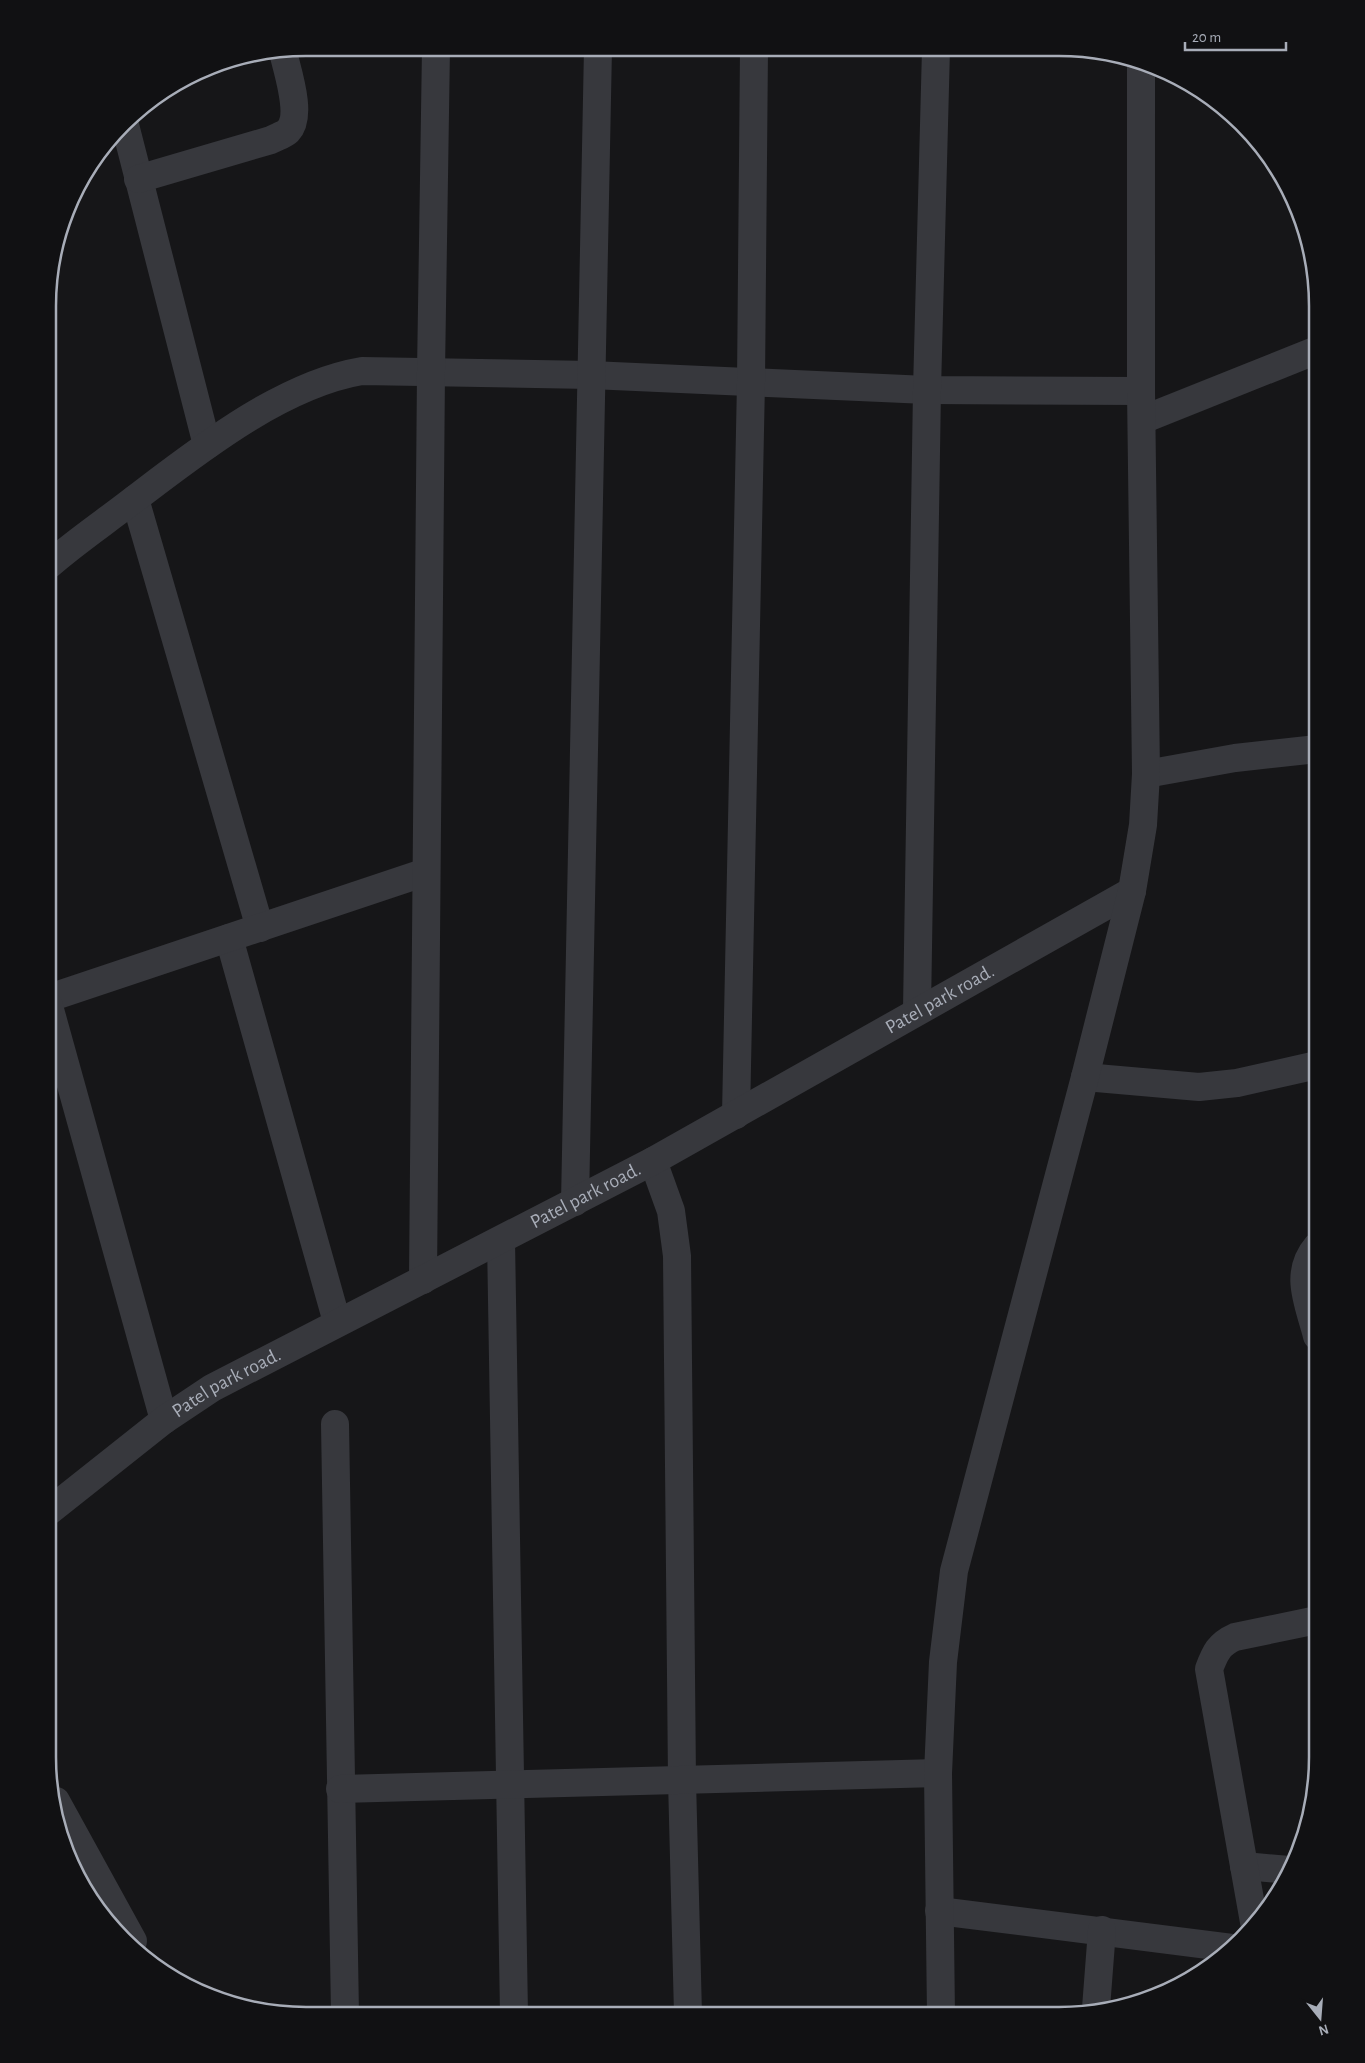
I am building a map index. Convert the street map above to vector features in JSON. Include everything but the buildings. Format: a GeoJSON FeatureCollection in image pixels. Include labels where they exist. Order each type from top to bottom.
{"type":"FeatureCollection","features":[{"type":"Feature","properties":{"kind":"street"},"geometry":{"type":"LineString","coordinates":[[423,1280],[430,372],[436,56]]}},
{"type":"Feature","properties":{"kind":"street"},"geometry":{"type":"LineString","coordinates":[[575,1202],[598,56]]}},
{"type":"Feature","properties":{"kind":"street"},"geometry":{"type":"LineString","coordinates":[[736,1115],[750,382],[754,56]]}},
{"type":"Feature","properties":{"kind":"street"},"geometry":{"type":"LineString","coordinates":[[917,1010],[927,390],[936,56]]}},
{"type":"Feature","properties":{"kind":"street"},"geometry":{"type":"LineString","coordinates":[[138,179],[271,140],[288,132],[294,121],[295,108],[284,57]]}},
{"type":"Feature","properties":{"kind":"street"},"geometry":{"type":"LineString","coordinates":[[941,2007],[938,1774],[943,1662],[954,1571],[1085,1077],[1132,891],[1144,825],[1146,774],[1141,392],[1141,71]]}},
{"type":"Feature","properties":{"kind":"street"},"geometry":{"type":"LineString","coordinates":[[127,133],[207,446]]}},
{"type":"Feature","properties":{"kind":"street"},"geometry":{"type":"LineString","coordinates":[[1142,420],[1309,357]]}},
{"type":"Feature","properties":{"kind":"street"},"geometry":{"type":"LineString","coordinates":[[56,554],[207,446],[274,403],[338,375],[362,371],[591,375],[927,390],[1141,392]]}},
{"type":"Feature","properties":{"kind":"street"},"geometry":{"type":"LineString","coordinates":[[135,499],[260,928]]}},
{"type":"Feature","properties":{"kind":"street"},"geometry":{"type":"LineString","coordinates":[[1146,774],[1235,758],[1309,750]]}},
{"type":"Feature","properties":{"kind":"street"},"geometry":{"type":"LineString","coordinates":[[56,996],[426,872]]}},
{"type":"Feature","properties":{"kind":"street","name":"Patel park road."},"geometry":{"type":"LineString","coordinates":[[56,1506],[164,1420],[212,1388],[653,1160],[736,1115],[917,1010],[1132,891]]}},
{"type":"Feature","properties":{"kind":"street"},"geometry":{"type":"LineString","coordinates":[[229,938],[337,1322]]}},
{"type":"Feature","properties":{"kind":"street"},"geometry":{"type":"LineString","coordinates":[[56,1031],[164,1420]]}},
{"type":"Feature","properties":{"kind":"street"},"geometry":{"type":"LineString","coordinates":[[1085,1077],[1208,1087],[1238,1083],[1309,1067]]}},
{"type":"Feature","properties":{"kind":"street"},"geometry":{"type":"LineString","coordinates":[[653,1160],[671,1212],[676,1248],[682,1780],[688,2007]]}},
{"type":"Feature","properties":{"kind":"street"},"geometry":{"type":"LineString","coordinates":[[501,1240],[514,2007]]}},
{"type":"Feature","properties":{"kind":"street"},"geometry":{"type":"LineString","coordinates":[[1309,1255],[1304,1270],[1305,1288],[1309,1304]]}},
{"type":"Feature","properties":{"kind":"street"},"geometry":{"type":"LineString","coordinates":[[335,1424],[345,2007]]}},
{"type":"Feature","properties":{"kind":"street"},"geometry":{"type":"LineString","coordinates":[[1253,1914],[1209,1668],[1220,1646],[1234,1637],[1309,1622]]}},
{"type":"Feature","properties":{"kind":"street"},"geometry":{"type":"LineString","coordinates":[[340,1789],[938,1774]]}},
{"type":"Feature","properties":{"kind":"street"},"geometry":{"type":"LineString","coordinates":[[63,1813],[126,1929]]}},
{"type":"Feature","properties":{"kind":"street"},"geometry":{"type":"LineString","coordinates":[[1244,1866],[1282,1869]]}},
{"type":"Feature","properties":{"kind":"street"},"geometry":{"type":"LineString","coordinates":[[940,1910],[1221,1947]]}},
{"type":"Feature","properties":{"kind":"street"},"geometry":{"type":"LineString","coordinates":[[1096,2004],[1102,1930]]}}]}
